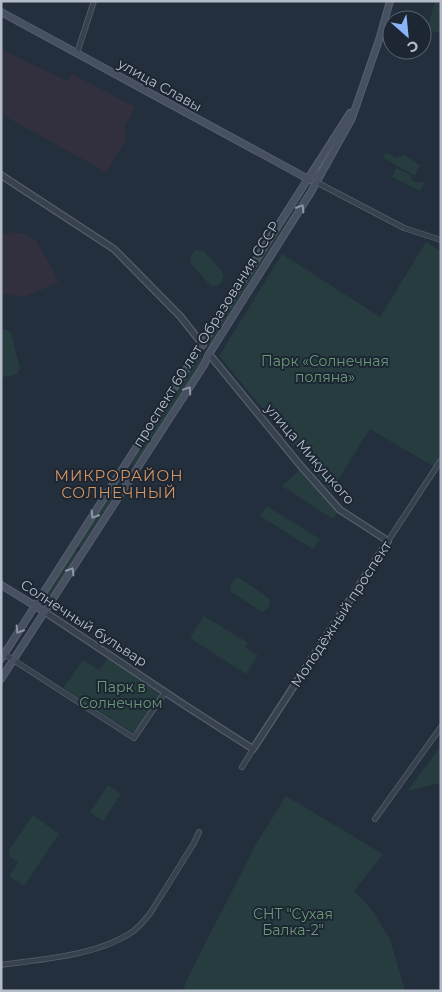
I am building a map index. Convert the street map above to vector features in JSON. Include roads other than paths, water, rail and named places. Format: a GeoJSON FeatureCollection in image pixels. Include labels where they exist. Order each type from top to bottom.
{"type":"FeatureCollection","features":[{"type":"Feature","properties":{"kind":"main road","name":"проспект 60 лет Образования СССР"},"geometry":{"type":"LineString","coordinates":[[1,679],[204,365],[316,182],[352,118],[379,40],[390,1]]}},
{"type":"Feature","properties":{"kind":"main road","name":"улица Славы"},"geometry":{"type":"LineString","coordinates":[[1,12],[316,182]]}},
{"type":"Feature","properties":{"kind":"main road","name":"проспект 60 лет Образования СССР"},"geometry":{"type":"LineString","coordinates":[[2,655],[203,345],[358,99]]}},
{"type":"Feature","properties":{"kind":"main road","name":"улица Микуцкого"},"geometry":{"type":"LineString","coordinates":[[203,345],[209,354]]}},
{"type":"Feature","properties":{"kind":"main road"},"geometry":{"type":"LineString","coordinates":[[126,465],[135,470]]}},
{"type":"Feature","properties":{"kind":"main road","name":"Солнечный бульвар"},"geometry":{"type":"LineString","coordinates":[[1,584],[45,612]]}},
{"type":"Feature","properties":{"kind":"street"},"geometry":{"type":"LineString","coordinates":[[77,53],[94,1]]}},
{"type":"Feature","properties":{"kind":"street","name":"улица Микуцкого"},"geometry":{"type":"LineString","coordinates":[[1,175],[114,249],[180,316],[203,345]]}},
{"type":"Feature","properties":{"kind":"street"},"geometry":{"type":"LineString","coordinates":[[316,182],[399,226],[441,240]]}},
{"type":"Feature","properties":{"kind":"street","name":"улица Микуцкого"},"geometry":{"type":"LineString","coordinates":[[209,354],[300,465],[340,510],[388,542]]}},
{"type":"Feature","properties":{"kind":"street","name":"Молодёжный проспект"},"geometry":{"type":"LineString","coordinates":[[242,767],[441,460]]}},
{"type":"Feature","properties":{"kind":"street","name":"Солнечный бульвар"},"geometry":{"type":"LineString","coordinates":[[45,612],[165,692],[254,748]]}},
{"type":"Feature","properties":{"kind":"street"},"geometry":{"type":"LineString","coordinates":[[2,655],[13,660],[134,738],[165,692]]}},
{"type":"Feature","properties":{"kind":"street"},"geometry":{"type":"LineString","coordinates":[[375,819],[441,727]]}},
{"type":"Feature","properties":{"kind":"street"},"geometry":{"type":"LineString","coordinates":[[1,965],[85,952],[119,940],[135,930],[143,923],[175,874],[199,832]]}},
{"type":"Feature","properties":{"kind":"district","name":"МИКРОРАЙОН СОЛНЕЧНЫЙ"},"geometry":{"type":"Point","coordinates":[119,484]}},
{"type":"Feature","properties":{"kind":"park label","name":"Парк «Солнечная поляна»"},"geometry":{"type":"Point","coordinates":[325,370]}},
{"type":"Feature","properties":{"kind":"park label","name":"Парк в Солнечном"},"geometry":{"type":"Point","coordinates":[121,696]}},
{"type":"Feature","properties":{"kind":"park label","name":"СНТ \"Сухая Балка-2\""},"geometry":{"type":"Point","coordinates":[293,922]}}]}
